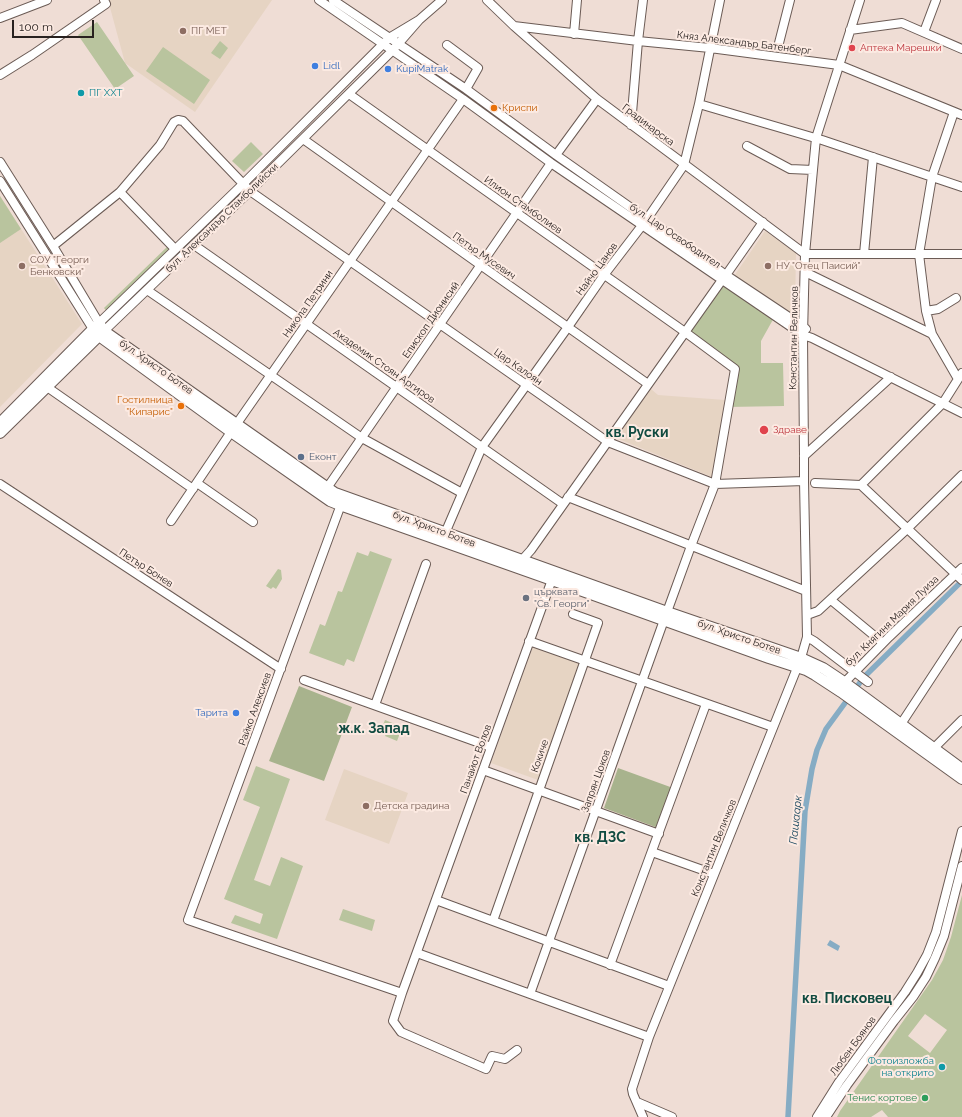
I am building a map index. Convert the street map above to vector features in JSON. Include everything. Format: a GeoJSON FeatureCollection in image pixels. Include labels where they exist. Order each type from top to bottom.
{"type":"FeatureCollection","features":[{"type":"Feature","properties":{"kind":"main road","name":"бул. Александър Стамболийски"},"geometry":{"type":"LineString","coordinates":[[0,433],[47,387],[99,330]]}},
{"type":"Feature","properties":{"kind":"main road","name":"бул. Александър Стамболийски"},"geometry":{"type":"LineString","coordinates":[[0,423],[99,330]]}},
{"type":"Feature","properties":{"kind":"main road","name":"бул. Христо Ботев"},"geometry":{"type":"LineString","coordinates":[[99,330],[234,428],[330,501],[342,501],[665,616],[799,662],[822,668],[855,696],[960,771]]}},
{"type":"Feature","properties":{"kind":"main road","name":"бул. Христо Ботев"},"geometry":{"type":"LineString","coordinates":[[234,428],[329,484],[342,501]]}},
{"type":"Feature","properties":{"kind":"main road","name":"бул. Христо Ботев"},"geometry":{"type":"LineString","coordinates":[[444,537],[522,560],[553,576]]}},
{"type":"Feature","properties":{"kind":"main road","name":"бул. Христо Ботев"},"geometry":{"type":"LineString","coordinates":[[855,696],[901,724],[934,748],[960,771]]}},
{"type":"Feature","properties":{"kind":"main road"},"geometry":{"type":"LineString","coordinates":[[960,771],[962,788]]}},
{"type":"Feature","properties":{"kind":"street"},"geometry":{"type":"LineString","coordinates":[[0,18],[47,0]]}},
{"type":"Feature","properties":{"kind":"street"},"geometry":{"type":"LineString","coordinates":[[318,0],[386,42]]}},
{"type":"Feature","properties":{"kind":"street"},"geometry":{"type":"LineString","coordinates":[[333,0],[386,42]]}},
{"type":"Feature","properties":{"kind":"street","name":"бул. Александър Стамболийски"},"geometry":{"type":"LineString","coordinates":[[99,330],[147,290],[250,191],[306,141],[351,95],[420,20],[442,0]]}},
{"type":"Feature","properties":{"kind":"street","name":"Градинарска"},"geometry":{"type":"LineString","coordinates":[[487,0],[514,26],[597,99],[805,254]]}},
{"type":"Feature","properties":{"kind":"street"},"geometry":{"type":"LineString","coordinates":[[574,34],[577,0]]}},
{"type":"Feature","properties":{"kind":"street"},"geometry":{"type":"LineString","coordinates":[[631,125],[643,0]]}},
{"type":"Feature","properties":{"kind":"street","name":"Найчо Цанов"},"geometry":{"type":"LineString","coordinates":[[444,537],[482,447],[684,165],[699,104],[720,0]]}},
{"type":"Feature","properties":{"kind":"street"},"geometry":{"type":"LineString","coordinates":[[779,43],[790,0]]}},
{"type":"Feature","properties":{"kind":"street","name":"Константин Величков"},"geometry":{"type":"LineString","coordinates":[[643,1117],[632,1089],[649,1037],[799,662],[811,639],[807,615],[804,481],[805,254],[816,138],[860,0]]}},
{"type":"Feature","properties":{"kind":"street"},"geometry":{"type":"LineString","coordinates":[[924,32],[936,0]]}},
{"type":"Feature","properties":{"kind":"street"},"geometry":{"type":"LineString","coordinates":[[0,75],[32,55],[105,2]]}},
{"type":"Feature","properties":{"kind":"street","name":"бул. Александър Стамболийски"},"geometry":{"type":"LineString","coordinates":[[99,330],[175,249],[243,184],[386,42],[420,20]]}},
{"type":"Feature","properties":{"kind":"street"},"geometry":{"type":"LineString","coordinates":[[850,30],[902,23],[962,49]]}},
{"type":"Feature","properties":{"kind":"street","name":"Княз Александър Батенберг"},"geometry":{"type":"LineString","coordinates":[[514,26],[574,34],[710,48],[839,65],[958,113]]}},
{"type":"Feature","properties":{"kind":"street","name":"бул. Цар Освободител"},"geometry":{"type":"LineString","coordinates":[[386,42],[398,44],[466,89],[644,222]]}},
{"type":"Feature","properties":{"kind":"street","name":"бул. Цар Освободител"},"geometry":{"type":"LineString","coordinates":[[386,42],[392,51],[463,99],[551,163],[791,318],[804,331]]}},
{"type":"Feature","properties":{"kind":"street"},"geometry":{"type":"LineString","coordinates":[[447,45],[478,68],[466,89]]}},
{"type":"Feature","properties":{"kind":"street","name":"Илион Стамболиев"},"geometry":{"type":"LineString","coordinates":[[351,95],[735,369],[715,484]]}},
{"type":"Feature","properties":{"kind":"street","name":"Никола Петрини"},"geometry":{"type":"LineString","coordinates":[[171,521],[463,99]]}},
{"type":"Feature","properties":{"kind":"street"},"geometry":{"type":"LineString","coordinates":[[556,155],[597,99]]}},
{"type":"Feature","properties":{"kind":"street"},"geometry":{"type":"LineString","coordinates":[[699,104],[816,138],[962,187]]}},
{"type":"Feature","properties":{"kind":"street"},"geometry":{"type":"LineString","coordinates":[[861,485],[943,403],[960,376],[932,334],[926,311],[919,254],[932,177],[958,113]]}},
{"type":"Feature","properties":{"kind":"street","name":"Цар Калоян"},"geometry":{"type":"LineString","coordinates":[[120,192],[160,145],[174,122],[178,120],[183,121],[250,191],[608,442],[715,484],[804,481]]}},
{"type":"Feature","properties":{"kind":"street","name":"Петър Мусевич"},"geometry":{"type":"LineString","coordinates":[[306,141],[648,384]]}},
{"type":"Feature","properties":{"kind":"street"},"geometry":{"type":"LineString","coordinates":[[747,146],[790,169],[813,170]]}},
{"type":"Feature","properties":{"kind":"street"},"geometry":{"type":"LineString","coordinates":[[864,254],[873,157]]}},
{"type":"Feature","properties":{"kind":"street","name":"бул. Христо Ботев"},"geometry":{"type":"LineString","coordinates":[[0,162],[53,246],[99,330]]}},
{"type":"Feature","properties":{"kind":"street","name":"Епископ Дионисий"},"geometry":{"type":"LineString","coordinates":[[329,484],[551,163]]}},
{"type":"Feature","properties":{"kind":"street","name":"бул. Христо Ботев"},"geometry":{"type":"LineString","coordinates":[[0,181],[99,330]]}},
{"type":"Feature","properties":{"kind":"street"},"geometry":{"type":"LineString","coordinates":[[53,246],[120,192],[175,249]]}},
{"type":"Feature","properties":{"kind":"street"},"geometry":{"type":"LineString","coordinates":[[522,560],[531,550],[566,501],[763,222]]}},
{"type":"Feature","properties":{"kind":"street","name":"Академик Стоян Аргиров"},"geometry":{"type":"LineString","coordinates":[[194,245],[482,447],[566,501],[691,546],[806,591]]}},
{"type":"Feature","properties":{"kind":"street"},"geometry":{"type":"LineString","coordinates":[[805,254],[962,254]]}},
{"type":"Feature","properties":{"kind":"street"},"geometry":{"type":"LineString","coordinates":[[805,272],[932,334]]}},
{"type":"Feature","properties":{"kind":"street","name":"бул. Цар Освободител"},"geometry":{"type":"LineString","coordinates":[[725,275],[804,331]]}},
{"type":"Feature","properties":{"kind":"street"},"geometry":{"type":"LineString","coordinates":[[147,290],[362,438],[462,492]]}},
{"type":"Feature","properties":{"kind":"street"},"geometry":{"type":"LineString","coordinates":[[926,311],[938,309],[956,298]]}},
{"type":"Feature","properties":{"kind":"street"},"geometry":{"type":"LineString","coordinates":[[791,318],[797,318],[804,312]]}},
{"type":"Feature","properties":{"kind":"street"},"geometry":{"type":"LineString","coordinates":[[804,331],[812,338],[943,403],[962,414]]}},
{"type":"Feature","properties":{"kind":"street"},"geometry":{"type":"LineString","coordinates":[[804,456],[891,377]]}},
{"type":"Feature","properties":{"kind":"street"},"geometry":{"type":"LineString","coordinates":[[47,387],[195,486],[253,522]]}},
{"type":"Feature","properties":{"kind":"street"},"geometry":{"type":"LineString","coordinates":[[807,615],[818,612],[907,530],[962,475]]}},
{"type":"Feature","properties":{"kind":"street"},"geometry":{"type":"LineString","coordinates":[[815,483],[861,485],[907,530],[962,580]]}},
{"type":"Feature","properties":{"kind":"street","name":"Петър Бонев"},"geometry":{"type":"LineString","coordinates":[[0,484],[281,669]]}},
{"type":"Feature","properties":{"kind":"street","name":"Запрян Цоков"},"geometry":{"type":"LineString","coordinates":[[530,994],[665,616],[715,484]]}},
{"type":"Feature","properties":{"kind":"street","name":"Райко Алексиев"},"geometry":{"type":"LineString","coordinates":[[342,501],[188,920],[402,993]]}},
{"type":"Feature","properties":{"kind":"street"},"geometry":{"type":"LineString","coordinates":[[375,705],[426,564]]}},
{"type":"Feature","properties":{"kind":"street","name":"бул. Княгиня Мария Луиза"},"geometry":{"type":"LineString","coordinates":[[843,687],[855,672],[883,643],[962,568]]}},
{"type":"Feature","properties":{"kind":"street","name":"Панайот Волов"},"geometry":{"type":"LineString","coordinates":[[516,1050],[505,1059],[492,1056],[486,1069],[401,1032],[393,1021],[553,576]]}},
{"type":"Feature","properties":{"kind":"street"},"geometry":{"type":"LineString","coordinates":[[831,600],[883,643]]}},
{"type":"Feature","properties":{"kind":"street","name":"Кокиче"},"geometry":{"type":"LineString","coordinates":[[493,921],[598,623],[573,614]]}},
{"type":"Feature","properties":{"kind":"street"},"geometry":{"type":"LineString","coordinates":[[901,724],[962,631]]}},
{"type":"Feature","properties":{"kind":"street"},"geometry":{"type":"LineString","coordinates":[[811,639],[867,682]]}},
{"type":"Feature","properties":{"kind":"street"},"geometry":{"type":"LineString","coordinates":[[529,641],[773,727]]}},
{"type":"Feature","properties":{"kind":"street"},"geometry":{"type":"LineString","coordinates":[[304,680],[491,747]]}},
{"type":"Feature","properties":{"kind":"street"},"geometry":{"type":"LineString","coordinates":[[610,965],[706,704]]}},
{"type":"Feature","properties":{"kind":"street"},"geometry":{"type":"LineString","coordinates":[[934,748],[962,720]]}},
{"type":"Feature","properties":{"kind":"street"},"geometry":{"type":"LineString","coordinates":[[483,770],[658,834]]}},
{"type":"Feature","properties":{"kind":"street","name":"Любен Боянов"},"geometry":{"type":"LineString","coordinates":[[817,1117],[839,1082],[918,973],[936,932],[962,831]]}},
{"type":"Feature","properties":{"kind":"street"},"geometry":{"type":"LineString","coordinates":[[652,852],[714,874]]}},
{"type":"Feature","properties":{"kind":"street","name":"Любен Боянов"},"geometry":{"type":"LineString","coordinates":[[826,1117],[926,977],[944,936],[962,866]]}},
{"type":"Feature","properties":{"kind":"street"},"geometry":{"type":"LineString","coordinates":[[436,900],[669,986]]}},
{"type":"Feature","properties":{"kind":"street"},"geometry":{"type":"LineString","coordinates":[[417,953],[649,1037]]}},
{"type":"Feature","properties":{"kind":"street"},"geometry":{"type":"LineString","coordinates":[[887,1016],[894,1021]]}},
{"type":"Feature","properties":{"kind":"street"},"geometry":{"type":"LineString","coordinates":[[637,1102],[672,1117]]}},
{"type":"Feature","properties":{"kind":"shaded area","name":"ПГ МЕТ"},"geometry":{"type":"Polygon","coordinates":[[[108,0],[272,0],[195,112],[125,63],[108,0]]]}},
{"type":"Feature","properties":{"kind":"shaded area","name":"СОУ \"Георги Бенковски\""},"geometry":{"type":"Polygon","coordinates":[[[0,196],[82,324],[0,407],[0,196]]]}},
{"type":"Feature","properties":{"kind":"shaded area","name":"НУ \"Отец Паисий\""},"geometry":{"type":"Polygon","coordinates":[[[765,231],[796,253],[795,309],[789,317],[732,279],[765,231]]]}},
{"type":"Feature","properties":{"kind":"shaded area"},"geometry":{"type":"Polygon","coordinates":[[[651,389],[658,395],[725,400],[712,477],[616,438],[651,389]]]}},
{"type":"Feature","properties":{"kind":"shaded area"},"geometry":{"type":"Polygon","coordinates":[[[534,644],[581,661],[538,780],[491,763],[534,644]]]}},
{"type":"Feature","properties":{"kind":"shaded area","name":"Детска градина"},"geometry":{"type":"Polygon","coordinates":[[[344,769],[408,793],[389,844],[325,820],[344,769]]]}},
{"type":"Feature","properties":{"kind":"green space"},"geometry":{"type":"Polygon","coordinates":[[[97,22],[134,76],[115,89],[78,35],[97,22]]]}},
{"type":"Feature","properties":{"kind":"green space"},"geometry":{"type":"Polygon","coordinates":[[[220,41],[228,48],[220,59],[211,53],[220,41]]]}},
{"type":"Feature","properties":{"kind":"green space"},"geometry":{"type":"Polygon","coordinates":[[[163,47],[210,80],[194,104],[146,71],[163,47]]]}},
{"type":"Feature","properties":{"kind":"green space"},"geometry":{"type":"Polygon","coordinates":[[[251,142],[263,154],[244,172],[232,161],[251,142]]]}},
{"type":"Feature","properties":{"kind":"green space"},"geometry":{"type":"Polygon","coordinates":[[[0,196],[21,229],[0,243],[0,196]]]}},
{"type":"Feature","properties":{"kind":"green space"},"geometry":{"type":"Polygon","coordinates":[[[170,244],[175,249],[109,314],[104,308],[170,244]]]}},
{"type":"Feature","properties":{"kind":"green space"},"geometry":{"type":"Polygon","coordinates":[[[722,280],[775,316],[761,341],[761,363],[783,363],[784,406],[728,407],[735,369],[685,332],[722,280]]]}},
{"type":"Feature","properties":{"kind":"green space"},"geometry":{"type":"Polygon","coordinates":[[[370,551],[392,559],[354,662],[347,659],[344,666],[309,653],[320,624],[325,626],[338,591],[342,592],[357,552],[368,556],[370,551]]]}},
{"type":"Feature","properties":{"kind":"green space"},"geometry":{"type":"Polygon","coordinates":[[[278,569],[281,570],[282,579],[276,589],[273,587],[271,589],[266,586],[278,569]]]}},
{"type":"Feature","properties":{"kind":"green space"},"geometry":{"type":"Polygon","coordinates":[[[299,686],[352,707],[324,781],[269,761],[299,686]]]}},
{"type":"Feature","properties":{"kind":"green space"},"geometry":{"type":"Polygon","coordinates":[[[385,720],[402,728],[397,741],[385,736],[387,732],[381,730],[385,720]]]}},
{"type":"Feature","properties":{"kind":"green space"},"geometry":{"type":"Polygon","coordinates":[[[256,766],[290,779],[254,880],[270,886],[281,857],[303,866],[277,939],[231,923],[235,915],[260,924],[263,914],[224,899],[260,807],[243,800],[256,766]]]}},
{"type":"Feature","properties":{"kind":"green space"},"geometry":{"type":"Polygon","coordinates":[[[618,768],[673,788],[658,828],[604,808],[618,768]]]}},
{"type":"Feature","properties":{"kind":"green space"},"geometry":{"type":"Polygon","coordinates":[[[962,895],[962,1117],[888,1117],[882,1110],[871,1117],[837,1117],[932,980],[943,960],[951,937],[962,895]],[[925,1014],[908,1036],[930,1053],[947,1030],[925,1014]]]}},
{"type":"Feature","properties":{"kind":"green space"},"geometry":{"type":"Polygon","coordinates":[[[343,909],[375,920],[372,931],[339,920],[343,909]]]}},
{"type":"Feature","properties":{"kind":"water"},"geometry":{"type":"Polygon","coordinates":[[[830,940],[840,946],[838,951],[827,945],[830,940]]]}},
{"type":"Feature","properties":{"kind":"waterway","name":"Пашаарк"},"geometry":{"type":"LineString","coordinates":[[788,1117],[805,811],[812,769],[817,750],[826,729],[864,677],[962,581]]}},
{"type":"Feature","properties":{"kind":"place","name":"ПГ МЕТ"},"geometry":{"type":"Point","coordinates":[183,31]}},
{"type":"Feature","properties":{"kind":"place","name":"Аптека Марешки"},"geometry":{"type":"Point","coordinates":[852,48]}},
{"type":"Feature","properties":{"kind":"place","name":"Lidl"},"geometry":{"type":"Point","coordinates":[315,66]}},
{"type":"Feature","properties":{"kind":"place","name":"KupiMatrak"},"geometry":{"type":"Point","coordinates":[388,69]}},
{"type":"Feature","properties":{"kind":"place","name":"ПГ ХХТ"},"geometry":{"type":"Point","coordinates":[81,93]}},
{"type":"Feature","properties":{"kind":"place","name":"Криспи"},"geometry":{"type":"Point","coordinates":[494,108]}},
{"type":"Feature","properties":{"kind":"place","name":"СОУ \"Георги Бенковски\""},"geometry":{"type":"Point","coordinates":[22,266]}},
{"type":"Feature","properties":{"kind":"place","name":"НУ \"Отец Паисий\""},"geometry":{"type":"Point","coordinates":[768,266]}},
{"type":"Feature","properties":{"kind":"place","name":"Гостилница \"Кипарис\""},"geometry":{"type":"Point","coordinates":[181,406]}},
{"type":"Feature","properties":{"kind":"place","name":"Здраве"},"geometry":{"type":"Point","coordinates":[764,430]}},
{"type":"Feature","properties":{"kind":"place","name":"Еконт"},"geometry":{"type":"Point","coordinates":[301,457]}},
{"type":"Feature","properties":{"kind":"place","name":"църквата \"Св. Георги\""},"geometry":{"type":"Point","coordinates":[526,598]}},
{"type":"Feature","properties":{"kind":"place","name":"Тарита"},"geometry":{"type":"Point","coordinates":[236,713]}},
{"type":"Feature","properties":{"kind":"place","name":"Детска градина"},"geometry":{"type":"Point","coordinates":[366,806]}},
{"type":"Feature","properties":{"kind":"place","name":"Фотоизложба на открито"},"geometry":{"type":"Point","coordinates":[942,1067]}},
{"type":"Feature","properties":{"kind":"place","name":"Тенис кортове"},"geometry":{"type":"Point","coordinates":[925,1098]}},
{"type":"Feature","properties":{"kind":"district","name":"кв. Руски"},"geometry":{"type":"Point","coordinates":[637,433]}},
{"type":"Feature","properties":{"kind":"district","name":"ж.к. Запад"},"geometry":{"type":"Point","coordinates":[374,729]}},
{"type":"Feature","properties":{"kind":"district","name":"кв. ДЗС"},"geometry":{"type":"Point","coordinates":[600,838]}},
{"type":"Feature","properties":{"kind":"district","name":"кв. Писковец"},"geometry":{"type":"Point","coordinates":[847,999]}}]}
